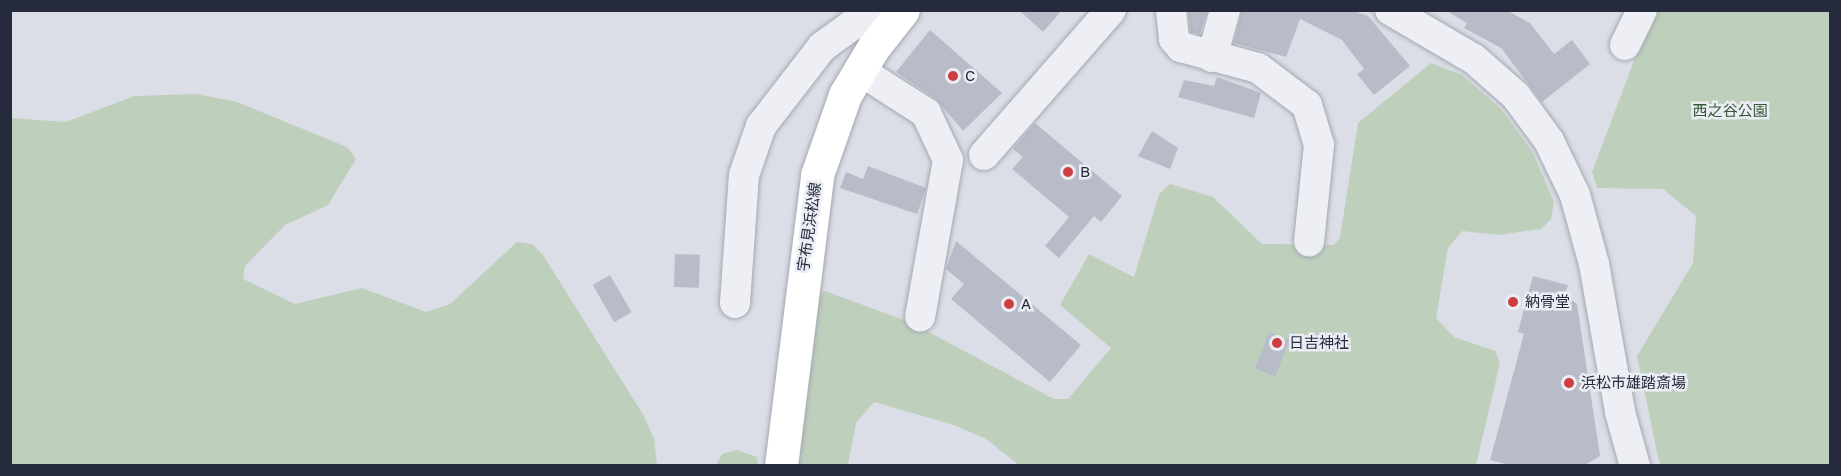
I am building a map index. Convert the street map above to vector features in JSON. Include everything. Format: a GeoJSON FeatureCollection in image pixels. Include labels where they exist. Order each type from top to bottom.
{"type":"FeatureCollection","features":[{"type":"Feature","properties":{"kind":"main road","name":"宇布見浜松線"},"geometry":{"type":"LineString","coordinates":[[781,465],[813,193],[834,120],[859,70],[903,10]]}},
{"type":"Feature","properties":{"kind":"street"},"geometry":{"type":"LineString","coordinates":[[735,303],[744,175],[761,126],[822,47],[852,25],[893,10]]}},
{"type":"Feature","properties":{"kind":"street"},"geometry":{"type":"LineString","coordinates":[[984,155],[1112,10]]}},
{"type":"Feature","properties":{"kind":"street"},"geometry":{"type":"LineString","coordinates":[[1171,10],[1174,39],[1180,46],[1212,57],[1258,68],[1307,105],[1319,145],[1309,241]]}},
{"type":"Feature","properties":{"kind":"street"},"geometry":{"type":"LineString","coordinates":[[1212,57],[1225,10]]}},
{"type":"Feature","properties":{"kind":"street"},"geometry":{"type":"LineString","coordinates":[[1390,10],[1474,59],[1515,96],[1549,141],[1575,195],[1594,264],[1620,412],[1635,465]]}},
{"type":"Feature","properties":{"kind":"street"},"geometry":{"type":"LineString","coordinates":[[1625,45],[1642,10]]}},
{"type":"Feature","properties":{"kind":"street"},"geometry":{"type":"LineString","coordinates":[[859,70],[926,113],[948,160],[920,317]]}},
{"type":"Feature","properties":{"kind":"green space","name":"西之谷公園"},"geometry":{"type":"Polygon","coordinates":[[[1653,11],[1830,11],[1830,465],[1661,465],[1637,356],[1693,263],[1696,216],[1663,189],[1597,188],[1592,172],[1653,11]]]}},
{"type":"Feature","properties":{"kind":"green space"},"geometry":{"type":"Polygon","coordinates":[[[1431,63],[1462,75],[1501,109],[1532,151],[1554,202],[1551,219],[1541,229],[1498,235],[1462,231],[1448,248],[1436,318],[1454,337],[1495,351],[1500,363],[1476,465],[1019,465],[986,439],[954,425],[874,402],[856,423],[848,465],[795,466],[817,296],[825,291],[912,323],[1054,399],[1068,399],[1111,348],[1060,305],[1089,254],[1134,277],[1159,194],[1170,184],[1213,197],[1262,244],[1334,245],[1340,237],[1358,123],[1431,63]]]}},
{"type":"Feature","properties":{"kind":"green space"},"geometry":{"type":"Polygon","coordinates":[[[196,94],[237,102],[347,147],[356,159],[328,205],[285,225],[245,266],[243,279],[295,304],[362,288],[426,312],[450,304],[517,242],[532,244],[543,255],[644,416],[654,439],[657,465],[11,465],[11,118],[66,122],[134,96],[196,94]]]}},
{"type":"Feature","properties":{"kind":"green space"},"geometry":{"type":"Polygon","coordinates":[[[737,450],[757,457],[758,465],[716,465],[722,454],[737,450]]]}},
{"type":"Feature","properties":{"kind":"building"},"geometry":{"type":"Polygon","coordinates":[[[1019,10],[1062,10],[1043,32],[1019,10]]]}},
{"type":"Feature","properties":{"kind":"building"},"geometry":{"type":"Polygon","coordinates":[[[1188,10],[1207,10],[1200,34],[1191,32],[1188,10]]]}},
{"type":"Feature","properties":{"kind":"building"},"geometry":{"type":"Polygon","coordinates":[[[1242,10],[1350,10],[1368,16],[1410,66],[1374,95],[1357,74],[1364,69],[1342,40],[1300,19],[1286,57],[1234,43],[1242,10]]]}},
{"type":"Feature","properties":{"kind":"building"},"geometry":{"type":"Polygon","coordinates":[[[1445,10],[1506,10],[1530,23],[1554,54],[1572,40],[1590,64],[1542,102],[1501,48],[1464,28],[1467,23],[1445,10]]]}},
{"type":"Feature","properties":{"kind":"building","name":"C"},"geometry":{"type":"Polygon","coordinates":[[[930,30],[1002,93],[963,131],[936,99],[896,72],[930,30]]]}},
{"type":"Feature","properties":{"kind":"building"},"geometry":{"type":"Polygon","coordinates":[[[1217,77],[1261,93],[1254,118],[1178,97],[1184,80],[1214,86],[1217,77]]]}},
{"type":"Feature","properties":{"kind":"building","name":"B"},"geometry":{"type":"Polygon","coordinates":[[[1035,123],[1122,196],[1101,222],[1094,216],[1059,258],[1045,246],[1069,217],[1012,169],[1023,157],[1013,149],[1035,123]]]}},
{"type":"Feature","properties":{"kind":"building"},"geometry":{"type":"Polygon","coordinates":[[[1152,131],[1178,148],[1170,169],[1138,156],[1152,131]]]}},
{"type":"Feature","properties":{"kind":"building"},"geometry":{"type":"Polygon","coordinates":[[[868,166],[926,188],[917,214],[840,188],[846,172],[863,179],[868,166]]]}},
{"type":"Feature","properties":{"kind":"building","name":"A"},"geometry":{"type":"Polygon","coordinates":[[[956,241],[1081,345],[1050,382],[951,299],[964,284],[946,269],[956,241]]]}},
{"type":"Feature","properties":{"kind":"building"},"geometry":{"type":"Polygon","coordinates":[[[675,254],[700,255],[699,288],[674,287],[675,254]]]}},
{"type":"Feature","properties":{"kind":"building"},"geometry":{"type":"Polygon","coordinates":[[[610,275],[632,312],[614,322],[593,285],[610,275]]]}},
{"type":"Feature","properties":{"kind":"building"},"geometry":{"type":"Polygon","coordinates":[[[1533,276],[1568,285],[1565,295],[1577,304],[1600,456],[1585,465],[1510,465],[1490,460],[1524,334],[1518,332],[1533,276]]]}},
{"type":"Feature","properties":{"kind":"building"},"geometry":{"type":"Polygon","coordinates":[[[1269,332],[1290,340],[1276,376],[1255,368],[1269,332]]]}},
{"type":"Feature","properties":{"kind":"place","name":"C"},"geometry":{"type":"Point","coordinates":[953,76]}},
{"type":"Feature","properties":{"kind":"place","name":"B"},"geometry":{"type":"Point","coordinates":[1068,172]}},
{"type":"Feature","properties":{"kind":"place","name":"納骨堂"},"geometry":{"type":"Point","coordinates":[1513,302]}},
{"type":"Feature","properties":{"kind":"place","name":"A"},"geometry":{"type":"Point","coordinates":[1009,304]}},
{"type":"Feature","properties":{"kind":"place","name":"日吉神社"},"geometry":{"type":"Point","coordinates":[1277,343]}},
{"type":"Feature","properties":{"kind":"place","name":"浜松市雄踏斎場"},"geometry":{"type":"Point","coordinates":[1569,383]}}]}
